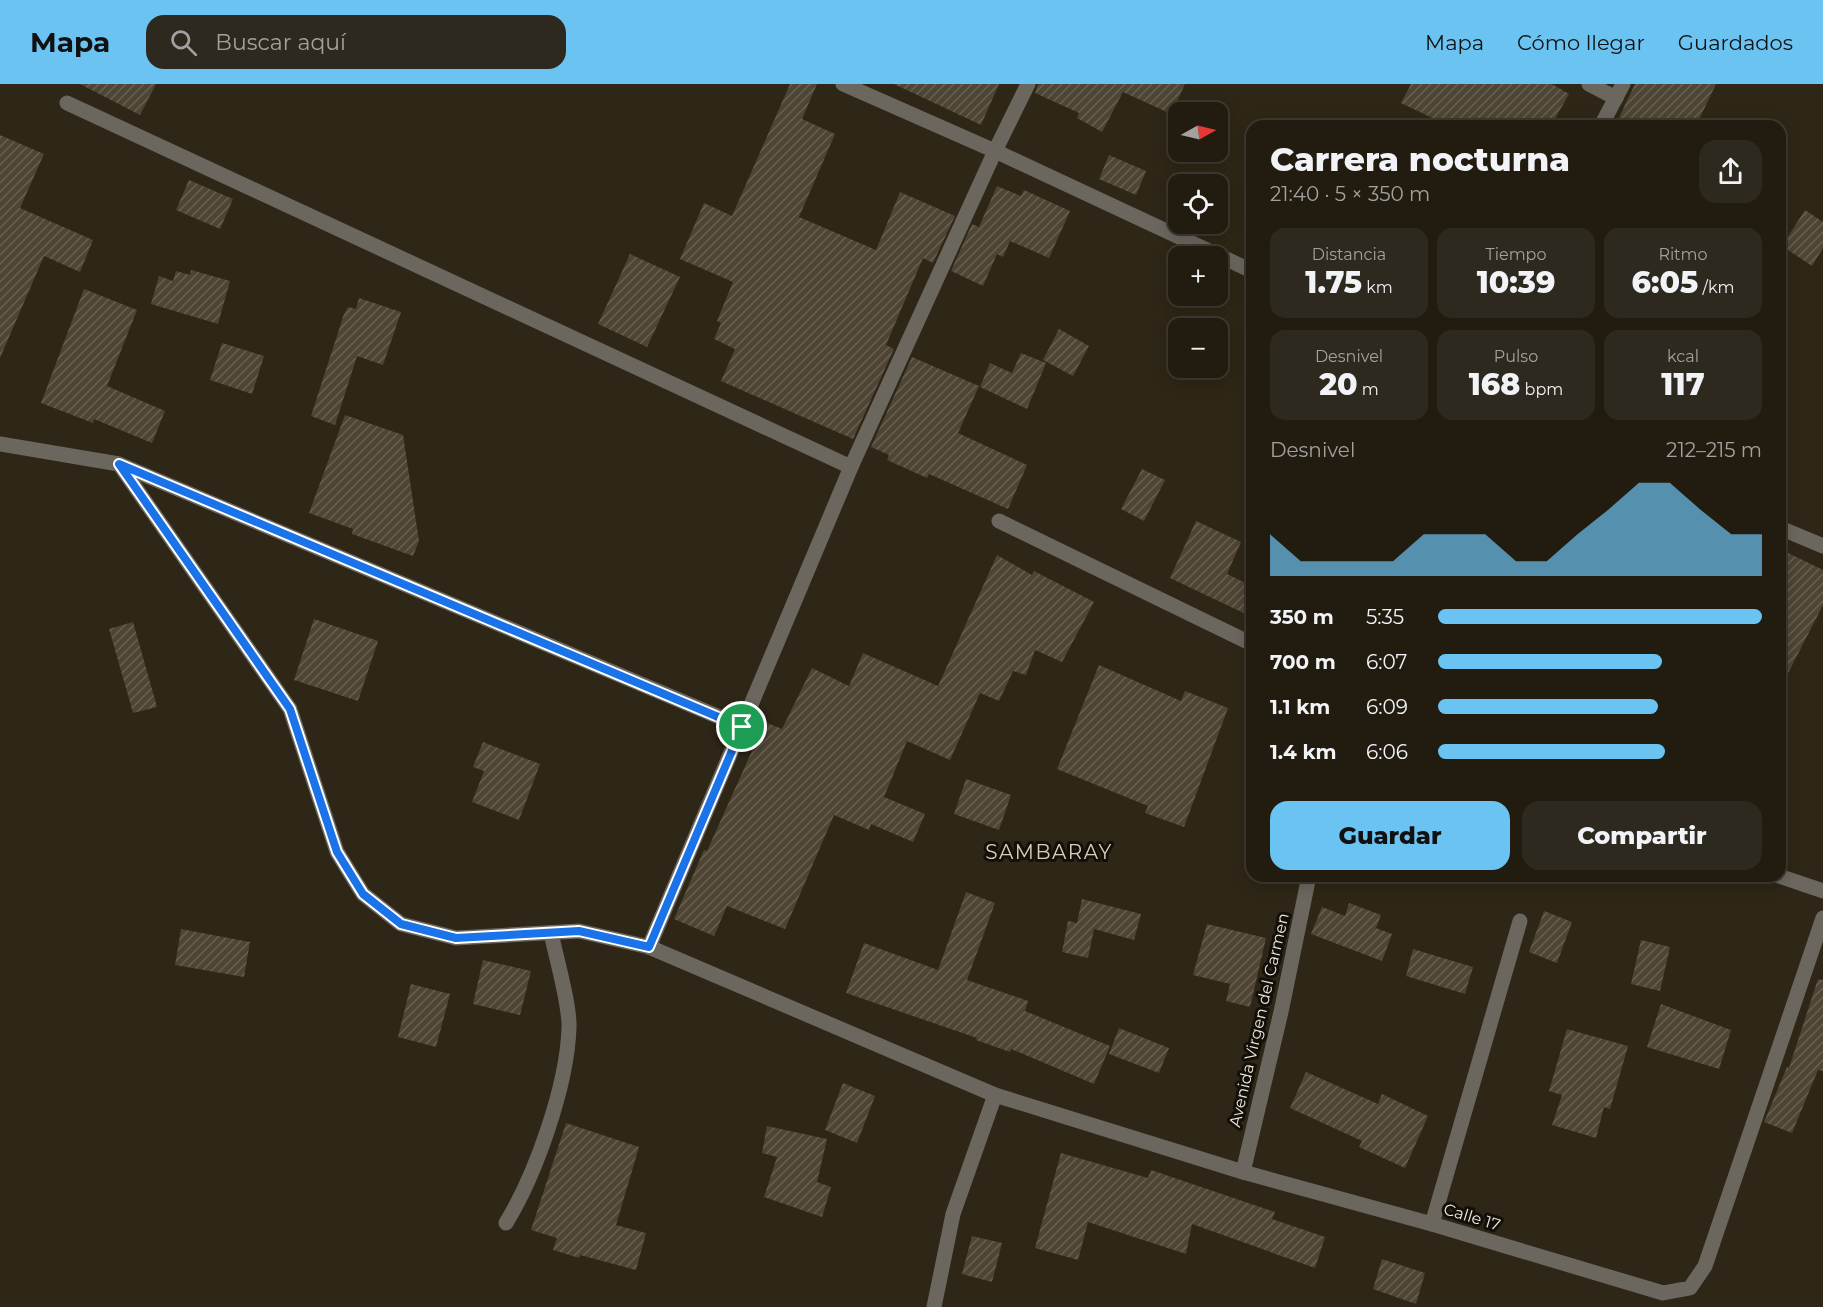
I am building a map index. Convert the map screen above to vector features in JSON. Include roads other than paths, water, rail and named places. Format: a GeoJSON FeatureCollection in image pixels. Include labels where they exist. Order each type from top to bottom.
{"type":"FeatureCollection","features":[{"type":"Feature","properties":{"kind":"street"},"geometry":{"type":"LineString","coordinates":[[843,84],[995,151],[1246,268]]}},
{"type":"Feature","properties":{"kind":"street"},"geometry":{"type":"LineString","coordinates":[[649,947],[850,467],[1028,84]]}},
{"type":"Feature","properties":{"kind":"street"},"geometry":{"type":"LineString","coordinates":[[1590,84],[1616,98]]}},
{"type":"Feature","properties":{"kind":"street"},"geometry":{"type":"LineString","coordinates":[[1604,120],[1623,84]]}},
{"type":"Feature","properties":{"kind":"street"},"geometry":{"type":"LineString","coordinates":[[67,102],[850,467]]}},
{"type":"Feature","properties":{"kind":"street"},"geometry":{"type":"LineString","coordinates":[[0,444],[119,464],[742,727]]}},
{"type":"Feature","properties":{"kind":"street","name":"Calle 17"},"geometry":{"type":"LineString","coordinates":[[119,464],[290,709],[337,852],[363,894],[401,924],[456,938],[579,931],[649,947],[995,1095],[1243,1172],[1432,1224],[1663,1293],[1690,1288],[1705,1266],[1823,918]]}},
{"type":"Feature","properties":{"kind":"street"},"geometry":{"type":"LineString","coordinates":[[999,521],[1246,641]]}},
{"type":"Feature","properties":{"kind":"street"},"geometry":{"type":"LineString","coordinates":[[1786,531],[1823,546]]}},
{"type":"Feature","properties":{"kind":"street"},"geometry":{"type":"LineString","coordinates":[[1786,878],[1823,891]]}},
{"type":"Feature","properties":{"kind":"street","name":"Avenida Virgen del Carmen"},"geometry":{"type":"LineString","coordinates":[[1243,1172],[1281,1012],[1308,882]]}},
{"type":"Feature","properties":{"kind":"street"},"geometry":{"type":"LineString","coordinates":[[1432,1224],[1521,921]]}},
{"type":"Feature","properties":{"kind":"street"},"geometry":{"type":"LineString","coordinates":[[506,1223],[524,1192],[560,1085],[569,1026],[551,933]]}},
{"type":"Feature","properties":{"kind":"street"},"geometry":{"type":"LineString","coordinates":[[934,1307],[953,1214],[995,1095]]}},
{"type":"Feature","properties":{"kind":"district","name":"SAMBARAY"},"geometry":{"type":"Point","coordinates":[1049,852]}}]}
